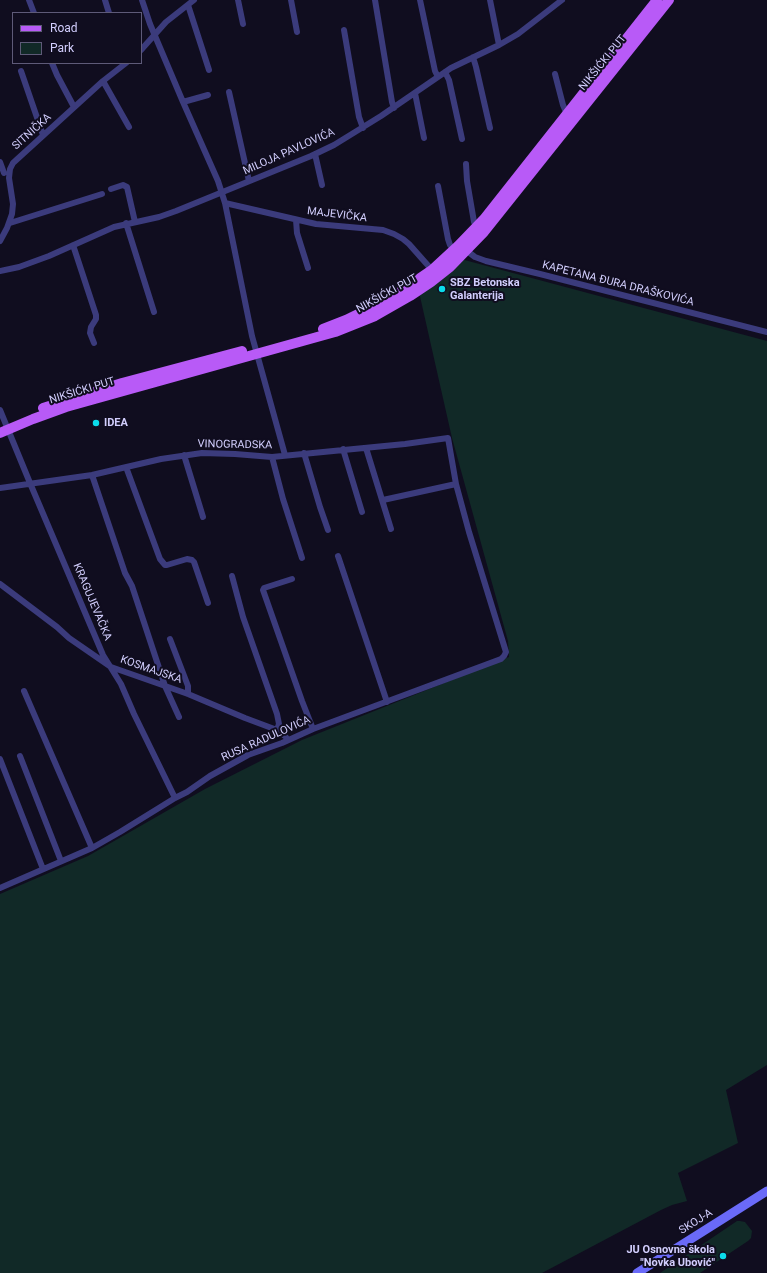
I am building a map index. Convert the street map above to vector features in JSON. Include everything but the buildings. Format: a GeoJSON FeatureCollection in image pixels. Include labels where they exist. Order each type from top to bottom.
{"type":"FeatureCollection","features":[{"type":"Feature","properties":{"kind":"main road"},"geometry":{"type":"LineString","coordinates":[[255,351],[340,323],[391,298],[432,270],[477,226],[567,114],[603,75],[657,0]]}},
{"type":"Feature","properties":{"kind":"main road","name":"NIKŠIĆKI PUT"},"geometry":{"type":"LineString","coordinates":[[3,428],[66,407],[255,351],[335,332],[375,316],[405,300],[450,267],[466,251],[494,219],[603,75],[669,0]]}},
{"type":"Feature","properties":{"kind":"main road","name":"SKOJ-A"},"geometry":{"type":"LineString","coordinates":[[637,1273],[766,1193]]}},
{"type":"Feature","properties":{"kind":"street"},"geometry":{"type":"LineString","coordinates":[[29,0],[34,12]]}},
{"type":"Feature","properties":{"kind":"street"},"geometry":{"type":"LineString","coordinates":[[105,0],[109,12]]}},
{"type":"Feature","properties":{"kind":"street"},"geometry":{"type":"LineString","coordinates":[[142,0],[150,24],[222,192],[255,351],[285,455]]}},
{"type":"Feature","properties":{"kind":"street"},"geometry":{"type":"LineString","coordinates":[[142,49],[166,22],[194,0]]}},
{"type":"Feature","properties":{"kind":"street"},"geometry":{"type":"LineString","coordinates":[[238,0],[243,24]]}},
{"type":"Feature","properties":{"kind":"street"},"geometry":{"type":"LineString","coordinates":[[291,0],[297,32]]}},
{"type":"Feature","properties":{"kind":"street"},"geometry":{"type":"LineString","coordinates":[[375,0],[394,108]]}},
{"type":"Feature","properties":{"kind":"street"},"geometry":{"type":"LineString","coordinates":[[420,0],[435,70],[438,77]]}},
{"type":"Feature","properties":{"kind":"street"},"geometry":{"type":"LineString","coordinates":[[490,0],[499,45]]}},
{"type":"Feature","properties":{"kind":"street","name":"MILOJA PAVLOVIĆA"},"geometry":{"type":"LineString","coordinates":[[0,272],[36,261],[103,231],[126,223],[159,217],[334,145],[394,108],[445,72],[518,34],[562,0]]}},
{"type":"Feature","properties":{"kind":"street"},"geometry":{"type":"LineString","coordinates":[[188,5],[209,70]]}},
{"type":"Feature","properties":{"kind":"street"},"geometry":{"type":"LineString","coordinates":[[344,30],[359,117],[363,128]]}},
{"type":"Feature","properties":{"kind":"street"},"geometry":{"type":"LineString","coordinates":[[473,57],[490,128]]}},
{"type":"Feature","properties":{"kind":"street"},"geometry":{"type":"LineString","coordinates":[[52,64],[74,107]]}},
{"type":"Feature","properties":{"kind":"street"},"geometry":{"type":"LineString","coordinates":[[115,64],[117,70]]}},
{"type":"Feature","properties":{"kind":"street","name":"SITNIČKA"},"geometry":{"type":"LineString","coordinates":[[4,173],[12,166],[15,160],[103,81],[125,64]]}},
{"type":"Feature","properties":{"kind":"street"},"geometry":{"type":"LineString","coordinates":[[21,71],[44,135]]}},
{"type":"Feature","properties":{"kind":"street"},"geometry":{"type":"LineString","coordinates":[[445,72],[449,80],[462,139]]}},
{"type":"Feature","properties":{"kind":"street"},"geometry":{"type":"LineString","coordinates":[[554,74],[567,114]]}},
{"type":"Feature","properties":{"kind":"street"},"geometry":{"type":"LineString","coordinates":[[103,81],[129,127]]}},
{"type":"Feature","properties":{"kind":"street"},"geometry":{"type":"LineString","coordinates":[[229,92],[249,181]]}},
{"type":"Feature","properties":{"kind":"street"},"geometry":{"type":"LineString","coordinates":[[415,93],[424,138]]}},
{"type":"Feature","properties":{"kind":"street"},"geometry":{"type":"LineString","coordinates":[[183,102],[208,95]]}},
{"type":"Feature","properties":{"kind":"street"},"geometry":{"type":"LineString","coordinates":[[315,154],[322,184]]}},
{"type":"Feature","properties":{"kind":"street"},"geometry":{"type":"LineString","coordinates":[[0,162],[13,209],[10,223],[0,241]]}},
{"type":"Feature","properties":{"kind":"street"},"geometry":{"type":"LineString","coordinates":[[466,164],[467,181],[473,216],[477,226]]}},
{"type":"Feature","properties":{"kind":"street"},"geometry":{"type":"LineString","coordinates":[[111,189],[123,185],[127,187],[135,222]]}},
{"type":"Feature","properties":{"kind":"street"},"geometry":{"type":"LineString","coordinates":[[438,186],[448,239],[454,250]]}},
{"type":"Feature","properties":{"kind":"street"},"geometry":{"type":"LineString","coordinates":[[10,223],[102,194]]}},
{"type":"Feature","properties":{"kind":"street","name":"MAJEVIČKA"},"geometry":{"type":"LineString","coordinates":[[225,203],[316,224],[383,230],[394,234],[410,244],[432,270]]}},
{"type":"Feature","properties":{"kind":"street"},"geometry":{"type":"LineString","coordinates":[[296,220],[297,233],[308,268]]}},
{"type":"Feature","properties":{"kind":"street"},"geometry":{"type":"LineString","coordinates":[[126,223],[154,312]]}},
{"type":"Feature","properties":{"kind":"street"},"geometry":{"type":"LineString","coordinates":[[73,245],[96,315],[96,319],[91,327],[90,333],[94,343]]}},
{"type":"Feature","properties":{"kind":"street","name":"KAPETANA ĐURA DRAŠKOVIĆA"},"geometry":{"type":"LineString","coordinates":[[466,251],[475,257],[486,261],[767,332]]}},
{"type":"Feature","properties":{"kind":"street","name":"KRAGUJEVAČKA"},"geometry":{"type":"LineString","coordinates":[[0,410],[3,428],[30,484],[104,655],[121,684],[175,798]]}},
{"type":"Feature","properties":{"kind":"street","name":"VINOGRADSKA"},"geometry":{"type":"LineString","coordinates":[[0,488],[92,475],[184,455],[220,453],[272,457],[405,444],[448,438],[456,484]]}},
{"type":"Feature","properties":{"kind":"street"},"geometry":{"type":"LineString","coordinates":[[366,448],[391,529]]}},
{"type":"Feature","properties":{"kind":"street"},"geometry":{"type":"LineString","coordinates":[[342,449],[362,512]]}},
{"type":"Feature","properties":{"kind":"street"},"geometry":{"type":"LineString","coordinates":[[304,453],[328,530]]}},
{"type":"Feature","properties":{"kind":"street"},"geometry":{"type":"LineString","coordinates":[[184,455],[203,517]]}},
{"type":"Feature","properties":{"kind":"street"},"geometry":{"type":"LineString","coordinates":[[272,457],[302,558]]}},
{"type":"Feature","properties":{"kind":"street"},"geometry":{"type":"LineString","coordinates":[[126,467],[160,559],[164,565],[187,559],[192,560],[208,603]]}},
{"type":"Feature","properties":{"kind":"street"},"geometry":{"type":"LineString","coordinates":[[92,475],[125,573],[132,586],[165,686],[179,717]]}},
{"type":"Feature","properties":{"kind":"street"},"geometry":{"type":"LineString","coordinates":[[383,500],[456,484]]}},
{"type":"Feature","properties":{"kind":"street","name":"RUSA RADULOVIĆA"},"geometry":{"type":"LineString","coordinates":[[0,888],[92,848],[187,792],[210,776],[248,755],[313,729],[501,659],[506,652],[469,532],[456,484]]}},
{"type":"Feature","properties":{"kind":"street"},"geometry":{"type":"LineString","coordinates":[[338,556],[387,702]]}},
{"type":"Feature","properties":{"kind":"street"},"geometry":{"type":"LineString","coordinates":[[232,576],[244,617],[277,714],[279,724],[277,730]]}},
{"type":"Feature","properties":{"kind":"street"},"geometry":{"type":"LineString","coordinates":[[292,579],[264,588],[263,590],[313,729]]}},
{"type":"Feature","properties":{"kind":"street","name":"KOSMAJSKA"},"geometry":{"type":"LineString","coordinates":[[0,584],[48,619],[69,638],[111,667],[188,694],[277,730],[286,736],[288,740]]}},
{"type":"Feature","properties":{"kind":"street"},"geometry":{"type":"LineString","coordinates":[[170,638],[188,686],[188,694]]}},
{"type":"Feature","properties":{"kind":"street"},"geometry":{"type":"LineString","coordinates":[[24,691],[92,848]]}},
{"type":"Feature","properties":{"kind":"street"},"geometry":{"type":"LineString","coordinates":[[20,756],[61,861]]}},
{"type":"Feature","properties":{"kind":"street"},"geometry":{"type":"LineString","coordinates":[[0,759],[43,869]]}},
{"type":"Feature","properties":{"kind":"green space"},"geometry":{"type":"Polygon","coordinates":[[[457,258],[767,341],[767,1065],[726,1090],[738,1143],[678,1173],[687,1201],[661,1210],[542,1273],[0,1273],[0,894],[88,856],[205,789],[302,740],[509,657],[508,641],[452,438],[419,292],[457,258]]]}},
{"type":"Feature","properties":{"kind":"green space"},"geometry":{"type":"Polygon","coordinates":[[[737,1221],[745,1222],[752,1231],[751,1238],[748,1241],[700,1273],[660,1273],[737,1221]]]}},
{"type":"Feature","properties":{"kind":"place","name":"SBZ Betonska Galanterija"},"geometry":{"type":"Point","coordinates":[442,289]}},
{"type":"Feature","properties":{"kind":"place","name":"IDEA"},"geometry":{"type":"Point","coordinates":[96,423]}},
{"type":"Feature","properties":{"kind":"place","name":"JU Osnovna škola \"Novka Ubović\""},"geometry":{"type":"Point","coordinates":[723,1256]}}]}
